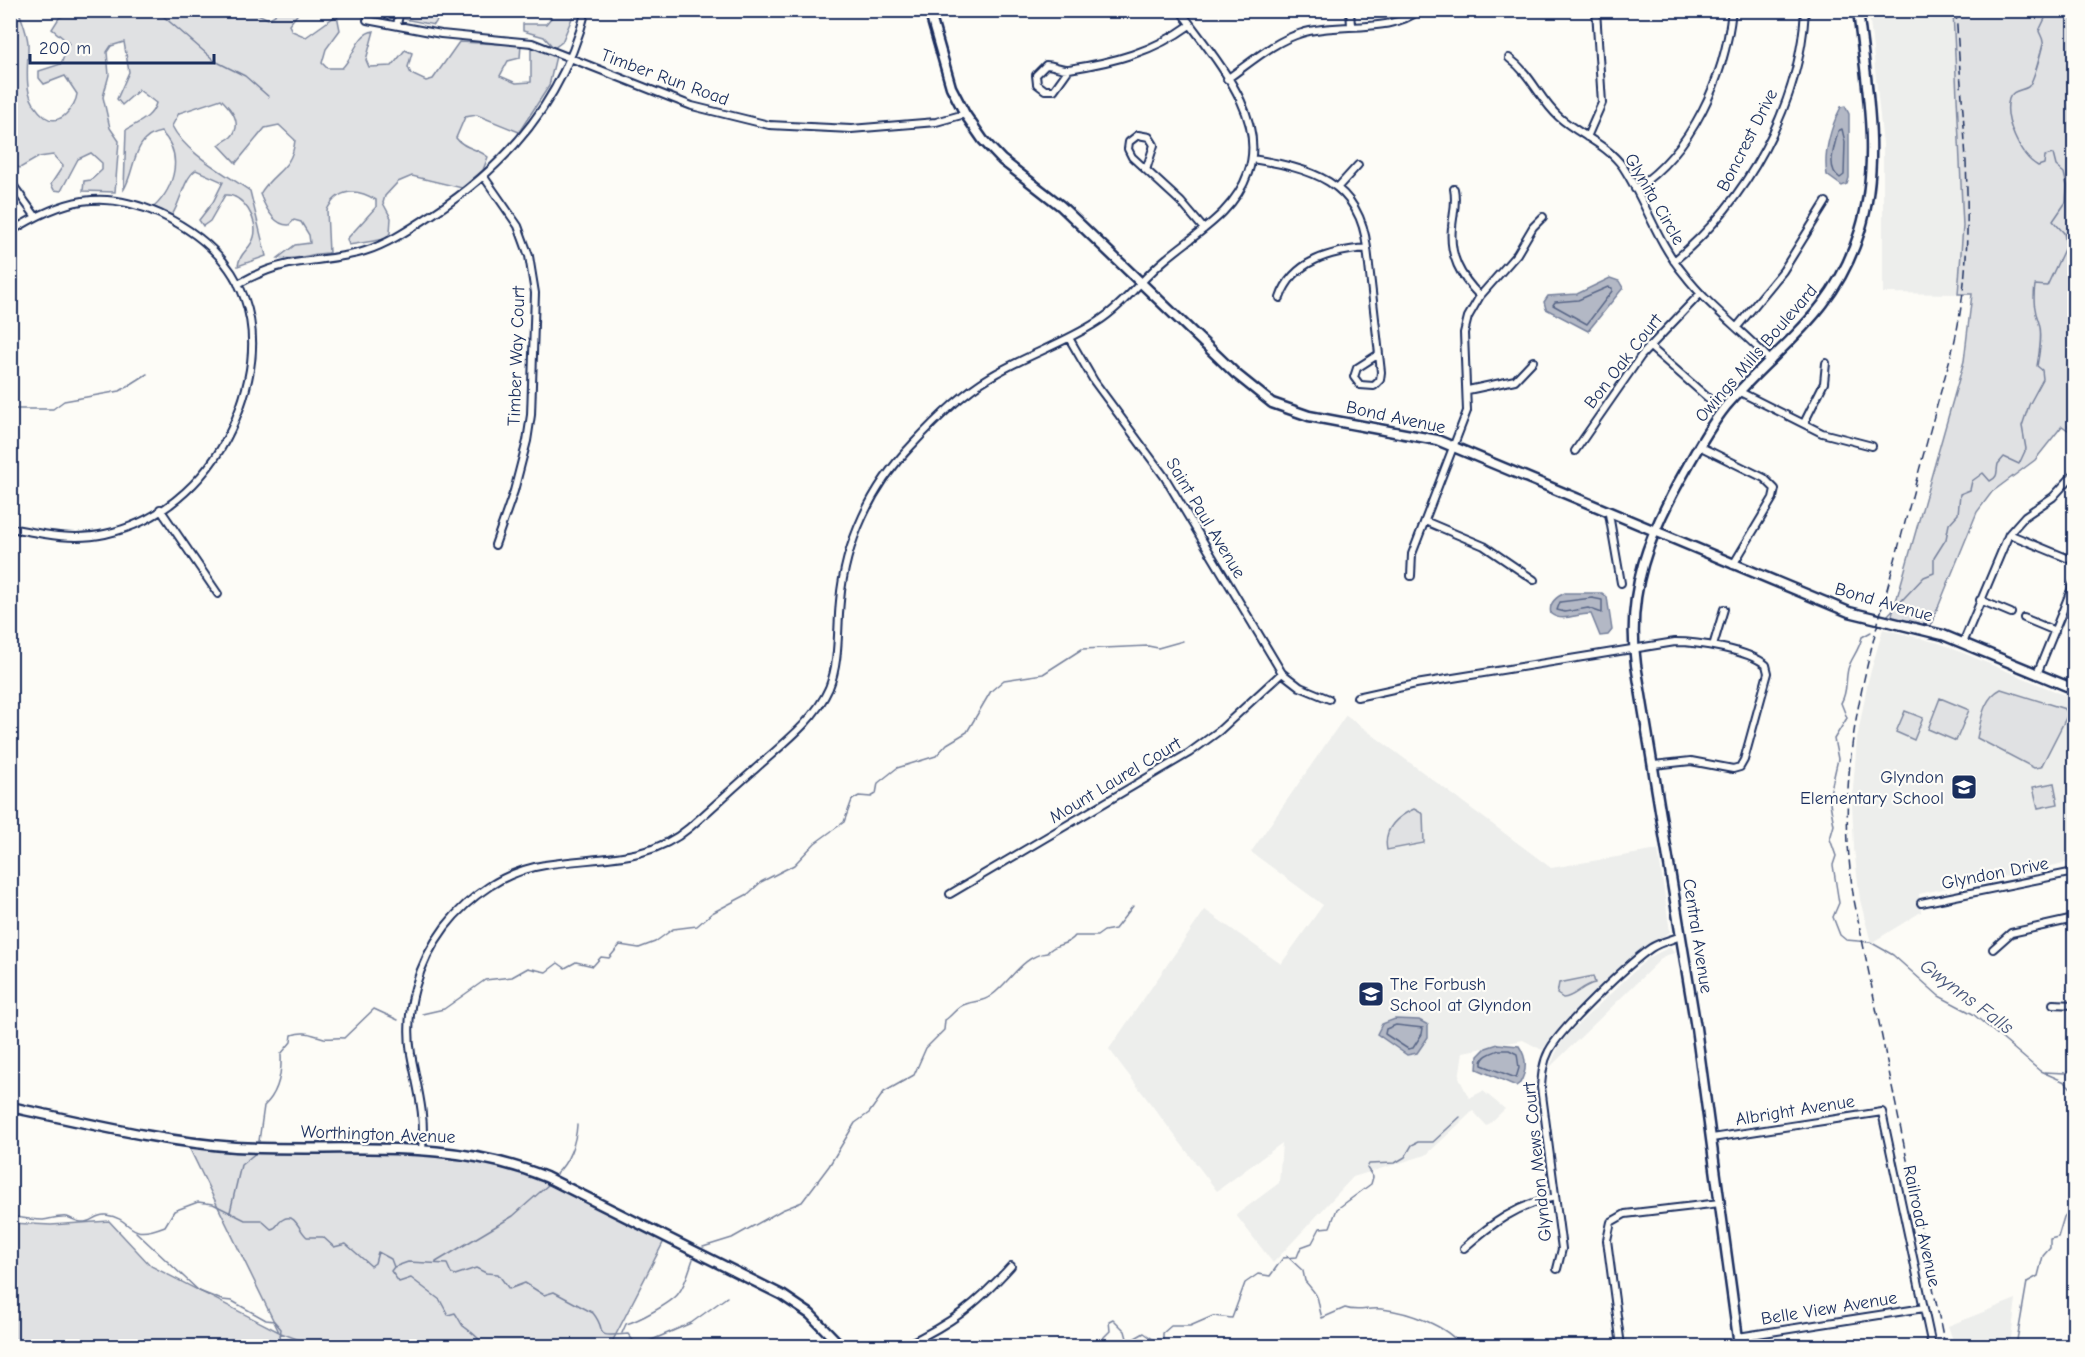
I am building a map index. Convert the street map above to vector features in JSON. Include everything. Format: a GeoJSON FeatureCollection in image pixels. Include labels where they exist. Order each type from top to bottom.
{"type":"FeatureCollection","features":[{"type":"Feature","properties":{"kind":"main road","name":"Bond Avenue"},"geometry":{"type":"LineString","coordinates":[[929,10],[951,87],[965,114],[983,140],[1002,160],[1046,193],[1236,374],[1272,404],[1309,416],[1417,435],[1453,446],[1609,514],[1849,612],[1927,630],[2074,689]]}},
{"type":"Feature","properties":{"kind":"main road","name":"Owings Mills Boulevard"},"geometry":{"type":"LineString","coordinates":[[1652,532],[1699,446],[1716,420],[1740,392],[1807,325],[1830,294],[1848,262],[1864,214],[1870,176],[1871,141],[1858,10]]}},
{"type":"Feature","properties":{"kind":"main road","name":"Central Avenue"},"geometry":{"type":"LineString","coordinates":[[1652,532],[1638,585],[1634,647],[1712,1138],[1739,1347]]}},
{"type":"Feature","properties":{"kind":"main road","name":"Worthington Avenue"},"geometry":{"type":"LineString","coordinates":[[10,1107],[225,1146],[422,1149],[490,1159],[546,1177],[788,1298],[810,1314],[841,1347]]}},
{"type":"Feature","properties":{"kind":"street"},"geometry":{"type":"LineString","coordinates":[[397,25],[400,10]]}},
{"type":"Feature","properties":{"kind":"street"},"geometry":{"type":"LineString","coordinates":[[238,284],[273,268],[347,256],[381,245],[416,225],[484,177],[515,146],[536,119],[570,57],[586,10]]}},
{"type":"Feature","properties":{"kind":"street"},"geometry":{"type":"LineString","coordinates":[[422,1149],[424,1114],[411,1051],[410,1020],[421,968],[446,926],[480,893],[524,870],[567,862],[627,857],[675,838],[806,722],[822,701],[834,672],[840,598],[846,563],[859,524],[883,479],[913,444],[970,390],[1010,365],[1069,338],[1108,315],[1162,261],[1204,229],[1236,199],[1252,159],[1249,120],[1239,97],[1180,10]]}},
{"type":"Feature","properties":{"kind":"street"},"geometry":{"type":"LineString","coordinates":[[1350,10],[1351,26]]}},
{"type":"Feature","properties":{"kind":"street"},"geometry":{"type":"LineString","coordinates":[[1227,79],[1294,35],[1314,30],[1401,21],[1419,10]]}},
{"type":"Feature","properties":{"kind":"street"},"geometry":{"type":"LineString","coordinates":[[1587,136],[1602,103],[1596,10]]}},
{"type":"Feature","properties":{"kind":"street"},"geometry":{"type":"LineString","coordinates":[[1635,189],[1665,165],[1687,137],[1721,65],[1732,10]]}},
{"type":"Feature","properties":{"kind":"street","name":"Boncrest Drive"},"geometry":{"type":"LineString","coordinates":[[1674,261],[1705,234],[1728,207],[1769,137],[1794,77],[1801,46],[1805,10]]}},
{"type":"Feature","properties":{"kind":"street","name":"Timber Run Road"},"geometry":{"type":"LineString","coordinates":[[367,20],[441,34],[532,43],[692,106],[770,125],[851,129],[936,122],[965,114]]}},
{"type":"Feature","properties":{"kind":"street"},"geometry":{"type":"LineString","coordinates":[[1069,69],[1054,90],[1045,90],[1037,84],[1036,75],[1046,65],[1069,69],[1151,50],[1190,25]]}},
{"type":"Feature","properties":{"kind":"street","name":"Glynita Circle"},"geometry":{"type":"LineString","coordinates":[[1509,58],[1532,79],[1556,115],[1616,158],[1635,189],[1655,232],[1674,261],[1700,294],[1772,361]]}},
{"type":"Feature","properties":{"kind":"street"},"geometry":{"type":"LineString","coordinates":[[1146,170],[1154,145],[1149,137],[1138,135],[1130,142],[1129,153],[1146,170],[1181,202],[1204,229]]}},
{"type":"Feature","properties":{"kind":"street"},"geometry":{"type":"LineString","coordinates":[[1252,159],[1298,166],[1338,187],[1356,211],[1366,234],[1379,354],[1380,380],[1371,387],[1360,385],[1354,377],[1356,368],[1379,354]]}},
{"type":"Feature","properties":{"kind":"street"},"geometry":{"type":"LineString","coordinates":[[1338,187],[1358,165]]}},
{"type":"Feature","properties":{"kind":"street","name":"Timber Way Court"},"geometry":{"type":"LineString","coordinates":[[484,177],[504,203],[521,232],[534,273],[536,294],[531,415],[527,441],[514,491],[495,545]]}},
{"type":"Feature","properties":{"kind":"street"},"geometry":{"type":"LineString","coordinates":[[10,181],[36,217]]}},
{"type":"Feature","properties":{"kind":"street"},"geometry":{"type":"LineString","coordinates":[[1454,189],[1456,204],[1452,241],[1455,261],[1462,277],[1479,296]]}},
{"type":"Feature","properties":{"kind":"street"},"geometry":{"type":"LineString","coordinates":[[10,232],[66,204],[106,198],[134,203],[171,220],[202,239],[218,255],[238,284],[248,308],[252,332],[252,368],[247,391],[229,434],[209,468],[188,490],[160,509],[122,529],[94,536],[62,537],[10,528]]}},
{"type":"Feature","properties":{"kind":"street"},"geometry":{"type":"LineString","coordinates":[[1737,327],[1783,271],[1826,202]]}},
{"type":"Feature","properties":{"kind":"street"},"geometry":{"type":"LineString","coordinates":[[1411,576],[1412,554],[1467,411],[1468,390],[1464,333],[1468,317],[1479,296],[1517,254],[1533,227],[1543,217]]}},
{"type":"Feature","properties":{"kind":"street"},"geometry":{"type":"LineString","coordinates":[[1280,298],[1287,284],[1323,255],[1367,248]]}},
{"type":"Feature","properties":{"kind":"street","name":"Bon Oak Court"},"geometry":{"type":"LineString","coordinates":[[1575,451],[1649,346],[1700,294]]}},
{"type":"Feature","properties":{"kind":"street","name":"Saint Paul Avenue"},"geometry":{"type":"LineString","coordinates":[[1069,338],[1094,381],[1164,476],[1282,673],[1300,687],[1329,699]]}},
{"type":"Feature","properties":{"kind":"street"},"geometry":{"type":"LineString","coordinates":[[1649,346],[1708,398]]}},
{"type":"Feature","properties":{"kind":"street"},"geometry":{"type":"LineString","coordinates":[[1468,390],[1515,380],[1533,361]]}},
{"type":"Feature","properties":{"kind":"street"},"geometry":{"type":"LineString","coordinates":[[1804,423],[1824,383],[1826,363]]}},
{"type":"Feature","properties":{"kind":"street"},"geometry":{"type":"LineString","coordinates":[[1740,392],[1835,438],[1872,446]]}},
{"type":"Feature","properties":{"kind":"street"},"geometry":{"type":"LineString","coordinates":[[1699,446],[1764,477],[1775,489],[1773,498],[1733,565]]}},
{"type":"Feature","properties":{"kind":"street"},"geometry":{"type":"LineString","coordinates":[[1963,643],[2009,534],[2025,516],[2053,497],[2074,475]]}},
{"type":"Feature","properties":{"kind":"street"},"geometry":{"type":"LineString","coordinates":[[160,509],[218,594]]}},
{"type":"Feature","properties":{"kind":"street"},"geometry":{"type":"LineString","coordinates":[[1609,514],[1621,583]]}},
{"type":"Feature","properties":{"kind":"street"},"geometry":{"type":"LineString","coordinates":[[1425,521],[1484,546],[1534,580]]}},
{"type":"Feature","properties":{"kind":"street"},"geometry":{"type":"LineString","coordinates":[[2009,534],[2074,561]]}},
{"type":"Feature","properties":{"kind":"street"},"geometry":{"type":"LineString","coordinates":[[2037,674],[2074,583]]}},
{"type":"Feature","properties":{"kind":"street"},"geometry":{"type":"LineString","coordinates":[[1980,600],[2011,613]]}},
{"type":"Feature","properties":{"kind":"street"},"geometry":{"type":"LineString","coordinates":[[1713,646],[1724,609]]}},
{"type":"Feature","properties":{"kind":"street"},"geometry":{"type":"LineString","coordinates":[[2024,618],[2055,631]]}},
{"type":"Feature","properties":{"kind":"street"},"geometry":{"type":"LineString","coordinates":[[1357,697],[1634,647],[1675,642],[1713,646],[1760,660],[1768,668],[1742,765],[1733,769],[1691,761],[1654,765]]}},
{"type":"Feature","properties":{"kind":"street","name":"Mount Laurel Court"},"geometry":{"type":"LineString","coordinates":[[950,894],[1189,753],[1220,731],[1282,673]]}},
{"type":"Feature","properties":{"kind":"street","name":"Glyndon Drive"},"geometry":{"type":"LineString","coordinates":[[1921,903],[2074,872]]}},
{"type":"Feature","properties":{"kind":"street"},"geometry":{"type":"LineString","coordinates":[[1993,949],[2011,933],[2074,919]]}},
{"type":"Feature","properties":{"kind":"street","name":"Glyndon Mews Court"},"geometry":{"type":"LineString","coordinates":[[1557,1269],[1562,1249],[1541,1087],[1548,1052],[1567,1026],[1643,954],[1658,944],[1681,936]]}},
{"type":"Feature","properties":{"kind":"street"},"geometry":{"type":"LineString","coordinates":[[2054,1004],[2074,1005]]}},
{"type":"Feature","properties":{"kind":"street","name":"Albright Avenue"},"geometry":{"type":"LineString","coordinates":[[1712,1138],[1882,1112]]}},
{"type":"Feature","properties":{"kind":"street","name":"Railroad Avenue"},"geometry":{"type":"LineString","coordinates":[[1882,1112],[1932,1347]]}},
{"type":"Feature","properties":{"kind":"street"},"geometry":{"type":"LineString","coordinates":[[1464,1248],[1491,1224],[1512,1211],[1555,1197]]}},
{"type":"Feature","properties":{"kind":"street"},"geometry":{"type":"LineString","coordinates":[[1621,1347],[1607,1240],[1611,1222],[1625,1214],[1720,1203]]}},
{"type":"Feature","properties":{"kind":"street"},"geometry":{"type":"LineString","coordinates":[[904,1347],[939,1330],[964,1313],[1011,1266]]}},
{"type":"Feature","properties":{"kind":"street","name":"Belle View Avenue"},"geometry":{"type":"LineString","coordinates":[[1738,1336],[1924,1308]]}},
{"type":"Feature","properties":{"kind":"shaded area"},"geometry":{"type":"Polygon","coordinates":[[[250,10],[268,19],[275,15],[276,11],[300,11],[289,25],[292,31],[306,37],[337,15],[340,30],[326,49],[322,63],[327,68],[342,68],[364,36],[374,31],[366,60],[369,67],[392,66],[405,50],[412,53],[408,67],[411,74],[426,81],[433,79],[459,42],[521,45],[520,58],[508,61],[500,76],[516,83],[531,82],[531,47],[556,56],[549,86],[519,132],[477,115],[465,117],[456,138],[459,142],[488,157],[483,170],[462,188],[412,176],[398,182],[385,196],[383,203],[391,218],[390,233],[386,239],[349,245],[347,239],[376,207],[376,200],[362,193],[342,194],[331,203],[327,210],[329,253],[278,258],[295,245],[310,243],[309,235],[301,222],[294,220],[289,225],[279,222],[267,210],[260,194],[286,165],[295,140],[279,125],[265,128],[236,163],[219,145],[231,137],[236,126],[234,116],[221,99],[179,113],[172,126],[178,136],[196,154],[250,191],[266,256],[238,266],[240,258],[254,237],[255,230],[248,209],[232,196],[225,195],[210,221],[203,226],[199,220],[213,202],[223,182],[196,170],[188,179],[172,215],[154,207],[167,190],[174,170],[173,150],[161,132],[145,140],[140,147],[124,189],[126,130],[148,116],[156,103],[139,90],[122,105],[117,99],[129,72],[124,42],[111,46],[107,52],[109,75],[103,97],[110,128],[119,141],[115,192],[83,191],[84,181],[91,180],[102,170],[102,163],[91,153],[78,159],[61,191],[54,190],[51,184],[63,166],[53,155],[39,157],[20,168],[11,164],[11,141],[18,133],[17,126],[11,120],[11,11],[19,11],[27,35],[28,83],[32,101],[45,117],[53,120],[66,114],[77,94],[65,76],[44,84],[39,78],[39,71],[61,64],[69,43],[52,29],[59,18],[72,11],[250,10]]]}},
{"type":"Feature","properties":{"kind":"shaded area"},"geometry":{"type":"Polygon","coordinates":[[[435,10],[438,19],[434,25],[404,19],[405,11],[435,10]]]}},
{"type":"Feature","properties":{"kind":"shaded area"},"geometry":{"type":"Polygon","coordinates":[[[551,11],[575,11],[562,42],[554,48],[544,37],[523,31],[523,24],[546,24],[551,18],[551,11]]]}},
{"type":"Feature","properties":{"kind":"shaded area"},"geometry":{"type":"Polygon","coordinates":[[[1869,11],[1953,11],[1963,226],[1958,294],[1883,293],[1883,145],[1869,11]]]}},
{"type":"Feature","properties":{"kind":"shaded area"},"geometry":{"type":"Polygon","coordinates":[[[1953,11],[2074,11],[2074,413],[2068,426],[2074,430],[2074,434],[2062,426],[2035,460],[1992,492],[1977,512],[1930,627],[1891,619],[1964,361],[1972,294],[1958,294],[1963,226],[1953,11]]]}},
{"type":"Feature","properties":{"kind":"shaded area","name":"Glyndon Elementary School"},"geometry":{"type":"Polygon","coordinates":[[[1883,629],[1939,643],[2074,699],[2074,861],[1919,894],[1921,912],[1871,943],[1860,900],[1854,849],[1852,801],[1857,739],[1868,681],[1883,629]]]}},
{"type":"Feature","properties":{"kind":"shaded area"},"geometry":{"type":"Polygon","coordinates":[[[2001,689],[2065,709],[2068,714],[2041,767],[2034,768],[1977,738],[1987,704],[1990,698],[2001,689]]]}},
{"type":"Feature","properties":{"kind":"shaded area"},"geometry":{"type":"Polygon","coordinates":[[[1940,698],[1969,710],[1956,741],[1928,729],[1940,698]]]}},
{"type":"Feature","properties":{"kind":"shaded area"},"geometry":{"type":"Polygon","coordinates":[[[1905,711],[1923,718],[1914,740],[1896,732],[1905,711]]]}},
{"type":"Feature","properties":{"kind":"shaded area","name":"The Forbush School at Glyndon"},"geometry":{"type":"Polygon","coordinates":[[[1346,715],[1551,868],[1658,850],[1670,932],[1640,951],[1563,1023],[1542,1050],[1523,1040],[1463,1052],[1459,1078],[1469,1098],[1483,1091],[1505,1109],[1487,1126],[1473,1111],[1426,1155],[1353,1177],[1273,1263],[1236,1215],[1279,1183],[1282,1143],[1217,1191],[1109,1049],[1205,910],[1281,964],[1323,905],[1251,852],[1346,715]]]}},
{"type":"Feature","properties":{"kind":"shaded area"},"geometry":{"type":"Polygon","coordinates":[[[2054,783],[2058,804],[2038,808],[2033,787],[2054,783]]]}},
{"type":"Feature","properties":{"kind":"shaded area"},"geometry":{"type":"Polygon","coordinates":[[[1414,809],[1423,814],[1424,843],[1387,850],[1387,836],[1392,825],[1414,809]]]}},
{"type":"Feature","properties":{"kind":"shaded area","name":"The Forbush School at Glyndon"},"geometry":{"type":"Polygon","coordinates":[[[1670,947],[1674,953],[1664,956],[1549,1068],[1559,1046],[1569,1033],[1648,958],[1670,947]]]}},
{"type":"Feature","properties":{"kind":"shaded area"},"geometry":{"type":"Polygon","coordinates":[[[1593,976],[1595,983],[1571,996],[1563,998],[1557,994],[1559,983],[1593,976]]]}},
{"type":"Feature","properties":{"kind":"shaded area"},"geometry":{"type":"Polygon","coordinates":[[[187,1143],[431,1153],[489,1161],[534,1176],[665,1239],[610,1346],[315,1346],[281,1333],[277,1346],[11,1346],[10,1223],[51,1225],[109,1221],[151,1266],[279,1332],[187,1143]]]}},
{"type":"Feature","properties":{"kind":"shaded area"},"geometry":{"type":"Polygon","coordinates":[[[2016,1299],[2010,1346],[1955,1346],[1948,1326],[2016,1299]]]}},
{"type":"Feature","properties":{"kind":"water"},"geometry":{"type":"Polygon","coordinates":[[[1845,106],[1849,114],[1849,178],[1847,184],[1842,186],[1827,175],[1826,158],[1834,123],[1841,107],[1845,106]]]}},
{"type":"Feature","properties":{"kind":"water"},"geometry":{"type":"Polygon","coordinates":[[[1610,278],[1619,281],[1623,288],[1588,331],[1546,309],[1544,302],[1548,296],[1577,294],[1610,278]]]}},
{"type":"Feature","properties":{"kind":"water"},"geometry":{"type":"Polygon","coordinates":[[[1565,593],[1602,593],[1607,597],[1612,630],[1608,635],[1600,636],[1591,614],[1560,618],[1551,614],[1554,601],[1565,593]]]}},
{"type":"Feature","properties":{"kind":"water"},"geometry":{"type":"Polygon","coordinates":[[[1395,1019],[1419,1020],[1428,1025],[1428,1037],[1417,1053],[1407,1055],[1377,1034],[1382,1024],[1395,1019]]]}},
{"type":"Feature","properties":{"kind":"water"},"geometry":{"type":"Polygon","coordinates":[[[1498,1044],[1519,1046],[1522,1051],[1525,1069],[1520,1083],[1516,1086],[1477,1069],[1478,1056],[1486,1048],[1498,1044]]]}},
{"type":"Feature","properties":{"kind":"waterway"},"geometry":{"type":"LineString","coordinates":[[156,10],[215,61],[245,76],[269,97]]}},
{"type":"Feature","properties":{"kind":"waterway","name":"Gwynns Falls"},"geometry":{"type":"LineString","coordinates":[[1887,616],[1924,577],[1934,573],[1934,558],[1946,539],[1949,524],[1958,514],[1960,494],[1970,490],[1972,481],[1983,473],[1990,481],[1995,478],[1998,464],[2004,457],[2019,464],[2026,449],[2022,426],[2029,405],[2043,379],[2042,370],[2037,366],[2041,333],[2034,305],[2035,285],[2047,286],[2066,245],[2064,233],[2053,221],[2066,202],[2067,186],[2064,173],[2056,166],[2053,154],[2045,156],[2044,164],[2038,166],[2019,146],[2008,116],[2008,107],[2012,94],[2028,87],[2032,80],[2043,44],[2039,31],[2049,10]]}},
{"type":"Feature","properties":{"kind":"waterway"},"geometry":{"type":"LineString","coordinates":[[2064,233],[2074,238]]}},
{"type":"Feature","properties":{"kind":"waterway"},"geometry":{"type":"LineString","coordinates":[[10,409],[53,409],[64,401],[120,391],[147,374]]}},
{"type":"Feature","properties":{"kind":"waterway","name":"Gwynns Falls"},"geometry":{"type":"LineString","coordinates":[[1871,632],[1862,637],[1849,665],[1845,694],[1841,703],[1847,718],[1834,739],[1838,759],[1829,798],[1834,825],[1830,839],[1836,856],[1833,865],[1839,903],[1833,917],[1840,935],[1846,940],[1870,942],[1893,955],[1939,996],[1973,1014],[2040,1071],[2065,1082],[2074,1091]]}},
{"type":"Feature","properties":{"kind":"waterway"},"geometry":{"type":"LineString","coordinates":[[422,1014],[444,1009],[485,980],[512,977],[528,968],[546,972],[558,963],[565,968],[576,962],[593,966],[601,957],[609,958],[620,945],[639,948],[655,942],[673,929],[697,926],[712,913],[748,894],[761,882],[794,865],[815,843],[844,822],[852,800],[859,796],[871,797],[876,794],[878,783],[897,768],[936,756],[947,744],[967,732],[991,691],[1004,680],[1043,674],[1082,649],[1148,646],[1158,648],[1183,641]]}},
{"type":"Feature","properties":{"kind":"waterway"},"geometry":{"type":"LineString","coordinates":[[703,1247],[732,1238],[782,1210],[802,1202],[829,1166],[855,1123],[869,1113],[884,1092],[914,1075],[926,1048],[944,1030],[945,1020],[957,1009],[988,998],[1031,959],[1047,953],[1075,936],[1097,936],[1104,931],[1115,929],[1133,906]]}},
{"type":"Feature","properties":{"kind":"waterway"},"geometry":{"type":"LineString","coordinates":[[259,1141],[264,1106],[276,1089],[280,1076],[281,1054],[291,1042],[292,1035],[305,1033],[324,1038],[344,1038],[374,1009],[398,1020]]}},
{"type":"Feature","properties":{"kind":"waterway"},"geometry":{"type":"LineString","coordinates":[[2044,1072],[2065,1073],[2074,1070]]}},
{"type":"Feature","properties":{"kind":"waterway"},"geometry":{"type":"LineString","coordinates":[[1101,1346],[1104,1337],[1110,1331],[1109,1321],[1113,1319],[1125,1331],[1128,1342],[1144,1333],[1160,1344],[1163,1342],[1163,1333],[1171,1326],[1190,1326],[1213,1316],[1232,1318],[1245,1283],[1258,1274],[1270,1276],[1283,1258],[1297,1257],[1301,1247],[1312,1243],[1320,1228],[1330,1227],[1337,1209],[1371,1184],[1373,1177],[1367,1168],[1369,1164],[1395,1163],[1405,1157],[1412,1145],[1418,1142],[1433,1142],[1460,1117]]}},
{"type":"Feature","properties":{"kind":"waterway"},"geometry":{"type":"LineString","coordinates":[[556,1174],[565,1164],[571,1151],[577,1125]]}},
{"type":"Feature","properties":{"kind":"waterway"},"geometry":{"type":"LineString","coordinates":[[230,1212],[241,1165],[257,1152]]}},
{"type":"Feature","properties":{"kind":"waterway"},"geometry":{"type":"LineString","coordinates":[[436,1262],[513,1216],[548,1185]]}},
{"type":"Feature","properties":{"kind":"waterway"},"geometry":{"type":"LineString","coordinates":[[10,1216],[43,1220],[67,1217],[82,1222],[106,1215],[115,1217],[136,1231],[143,1232],[165,1226],[174,1211],[198,1202],[213,1204],[245,1220],[261,1220],[271,1229],[282,1220],[290,1218],[307,1237],[323,1237],[334,1247],[346,1244],[371,1266],[375,1263],[378,1252],[391,1259],[394,1267],[408,1262],[447,1264],[451,1273],[455,1275],[476,1268],[486,1273],[498,1274],[509,1289],[525,1283],[544,1295],[554,1292],[593,1313],[604,1334],[628,1334],[635,1343],[644,1343],[647,1346]]}},
{"type":"Feature","properties":{"kind":"waterway","name":"Gwynns Falls"},"geometry":{"type":"LineString","coordinates":[[2016,1346],[2027,1282],[2038,1276],[2043,1256],[2050,1248],[2050,1239],[2058,1237],[2064,1217],[2074,1205]]}},
{"type":"Feature","properties":{"kind":"waterway"},"geometry":{"type":"LineString","coordinates":[[136,1232],[199,1291],[222,1300],[232,1301],[266,1320],[274,1321],[281,1329],[279,1346]]}},
{"type":"Feature","properties":{"kind":"waterway"},"geometry":{"type":"LineString","coordinates":[[1287,1256],[1303,1271],[1305,1281],[1318,1298],[1322,1318],[1345,1308],[1392,1311],[1414,1316],[1436,1326],[1461,1346]]}},
{"type":"Feature","properties":{"kind":"waterway"},"geometry":{"type":"LineString","coordinates":[[622,1333],[626,1324],[654,1311],[678,1294],[693,1259]]}},
{"type":"Feature","properties":{"kind":"waterway"},"geometry":{"type":"LineString","coordinates":[[394,1267],[391,1271],[399,1282],[411,1278],[440,1300],[448,1315],[455,1313],[463,1326],[484,1346]]}},
{"type":"Feature","properties":{"kind":"waterway"},"geometry":{"type":"LineString","coordinates":[[645,1343],[691,1323],[727,1297]]}},
{"type":"Feature","properties":{"kind":"railway"},"geometry":{"type":"LineString","coordinates":[[1945,1346],[1854,900],[1847,810],[1849,769],[1862,687],[1954,344],[1962,303],[1966,262],[1967,178],[1956,10]]}},
{"type":"Feature","properties":{"kind":"place","name":"Glyndon Elementary School"},"geometry":{"type":"Point","coordinates":[1964,787]}},
{"type":"Feature","properties":{"kind":"place","name":"The Forbush School at Glyndon"},"geometry":{"type":"Point","coordinates":[1371,994]}}]}
